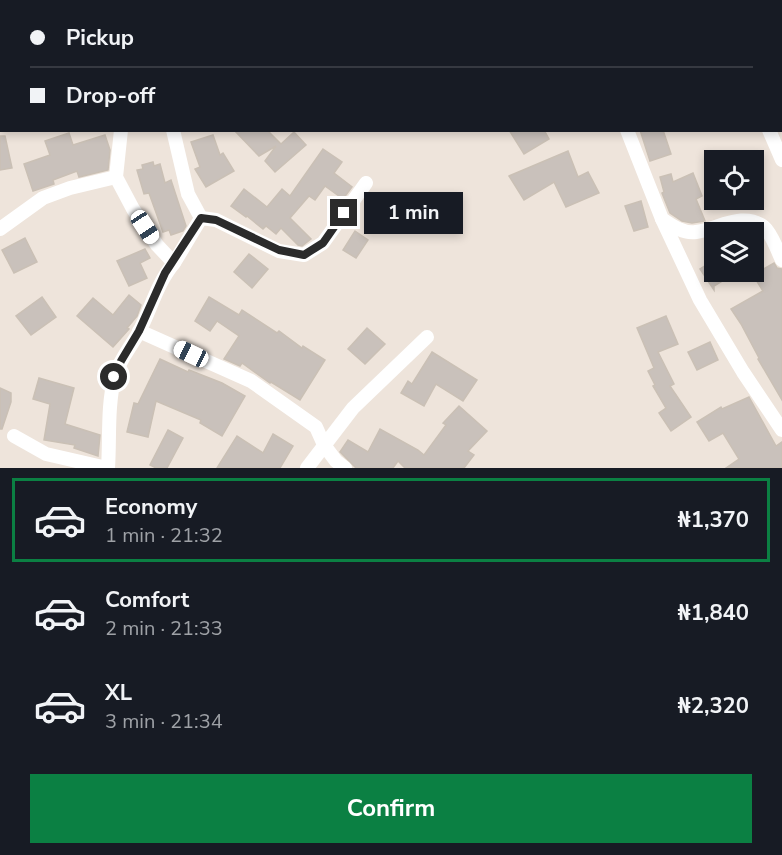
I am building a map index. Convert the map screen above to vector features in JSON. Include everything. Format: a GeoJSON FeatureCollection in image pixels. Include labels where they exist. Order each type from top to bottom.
{"type":"FeatureCollection","features":[{"type":"Feature","properties":{"kind":"street"},"geometry":{"type":"LineString","coordinates":[[121,132],[116,177],[133,209],[157,245],[174,262]]}},
{"type":"Feature","properties":{"kind":"street"},"geometry":{"type":"LineString","coordinates":[[173,132],[188,194],[201,218]]}},
{"type":"Feature","properties":{"kind":"street"},"geometry":{"type":"LineString","coordinates":[[628,132],[662,219],[700,300],[743,372],[782,430]]}},
{"type":"Feature","properties":{"kind":"street"},"geometry":{"type":"LineString","coordinates":[[770,132],[782,160]]}},
{"type":"Feature","properties":{"kind":"street"},"geometry":{"type":"LineString","coordinates":[[0,229],[43,198],[70,188],[116,177]]}},
{"type":"Feature","properties":{"kind":"street"},"geometry":{"type":"LineString","coordinates":[[201,218],[216,220],[279,250],[304,255],[323,243],[366,183]]}},
{"type":"Feature","properties":{"kind":"street"},"geometry":{"type":"LineString","coordinates":[[14,436],[46,454],[107,468],[114,377],[139,331],[165,273],[201,218]]}},
{"type":"Feature","properties":{"kind":"street"},"geometry":{"type":"LineString","coordinates":[[662,219],[672,226],[695,232],[723,223],[739,220],[752,221],[768,232],[782,260]]}},
{"type":"Feature","properties":{"kind":"street"},"geometry":{"type":"LineString","coordinates":[[139,331],[251,381],[316,427],[324,445],[336,461],[345,468]]}},
{"type":"Feature","properties":{"kind":"street"},"geometry":{"type":"LineString","coordinates":[[307,468],[353,408],[427,337]]}},
{"type":"Feature","properties":{"kind":"building"},"geometry":{"type":"Polygon","coordinates":[[[236,132],[269,132],[281,144],[294,132],[306,145],[275,172],[265,161],[276,146],[259,156],[236,132]]]}},
{"type":"Feature","properties":{"kind":"building"},"geometry":{"type":"Polygon","coordinates":[[[510,132],[545,132],[549,139],[524,154],[510,132]]]}},
{"type":"Feature","properties":{"kind":"building"},"geometry":{"type":"Polygon","coordinates":[[[641,132],[664,132],[671,154],[650,161],[641,132]]]}},
{"type":"Feature","properties":{"kind":"building"},"geometry":{"type":"Polygon","coordinates":[[[69,133],[73,145],[105,135],[110,150],[108,170],[79,177],[77,171],[53,180],[54,184],[33,191],[24,164],[50,155],[45,141],[69,133]]]}},
{"type":"Feature","properties":{"kind":"building"},"geometry":{"type":"Polygon","coordinates":[[[213,135],[220,155],[223,153],[234,171],[206,187],[195,169],[200,167],[191,142],[213,135]]]}},
{"type":"Feature","properties":{"kind":"building"},"geometry":{"type":"Polygon","coordinates":[[[0,136],[5,136],[12,168],[0,170],[0,136]]]}},
{"type":"Feature","properties":{"kind":"building"},"geometry":{"type":"Polygon","coordinates":[[[323,149],[342,162],[334,173],[352,187],[343,199],[325,186],[315,200],[309,196],[290,218],[311,239],[302,246],[298,245],[281,228],[276,234],[266,226],[263,229],[231,206],[244,189],[267,207],[282,189],[290,196],[323,149]]]}},
{"type":"Feature","properties":{"kind":"building"},"geometry":{"type":"Polygon","coordinates":[[[568,151],[578,177],[588,172],[599,193],[566,207],[554,182],[524,200],[509,176],[568,151]]]}},
{"type":"Feature","properties":{"kind":"building"},"geometry":{"type":"Polygon","coordinates":[[[153,162],[154,166],[160,164],[165,183],[171,180],[186,226],[183,231],[171,235],[169,230],[163,232],[149,193],[144,194],[137,170],[143,169],[142,165],[153,162]]]}},
{"type":"Feature","properties":{"kind":"building"},"geometry":{"type":"Polygon","coordinates":[[[693,173],[702,196],[696,199],[705,221],[692,223],[682,221],[670,213],[662,193],[664,192],[660,177],[671,174],[673,182],[693,173]]]}},
{"type":"Feature","properties":{"kind":"building"},"geometry":{"type":"Polygon","coordinates":[[[641,201],[648,227],[634,231],[625,206],[641,201]]]}},
{"type":"Feature","properties":{"kind":"building"},"geometry":{"type":"Polygon","coordinates":[[[355,231],[368,240],[356,258],[343,250],[355,231]]]}},
{"type":"Feature","properties":{"kind":"building"},"geometry":{"type":"Polygon","coordinates":[[[25,238],[37,262],[14,273],[2,250],[25,238]]]}},
{"type":"Feature","properties":{"kind":"building"},"geometry":{"type":"Polygon","coordinates":[[[145,249],[150,258],[140,263],[147,278],[129,286],[117,261],[145,249]]]}},
{"type":"Feature","properties":{"kind":"building"},"geometry":{"type":"Polygon","coordinates":[[[249,254],[268,269],[252,288],[234,272],[249,254]]]}},
{"type":"Feature","properties":{"kind":"building"},"geometry":{"type":"Polygon","coordinates":[[[774,263],[777,268],[782,269],[782,400],[731,309],[763,291],[757,282],[764,282],[764,269],[774,263]]]}},
{"type":"Feature","properties":{"kind":"building"},"geometry":{"type":"Polygon","coordinates":[[[709,282],[721,282],[714,286],[714,290],[709,282]]]}},
{"type":"Feature","properties":{"kind":"building"},"geometry":{"type":"Polygon","coordinates":[[[129,295],[141,305],[137,316],[127,328],[129,329],[113,347],[77,316],[93,298],[113,315],[129,295]]]}},
{"type":"Feature","properties":{"kind":"building"},"geometry":{"type":"Polygon","coordinates":[[[42,297],[56,317],[31,335],[16,316],[42,297]]]}},
{"type":"Feature","properties":{"kind":"building"},"geometry":{"type":"Polygon","coordinates":[[[209,297],[239,315],[242,310],[325,360],[300,400],[270,383],[242,363],[240,366],[224,359],[239,336],[217,321],[210,331],[195,321],[209,297]]]}},
{"type":"Feature","properties":{"kind":"building"},"geometry":{"type":"Polygon","coordinates":[[[666,316],[678,344],[658,352],[674,384],[670,386],[691,417],[671,431],[659,413],[666,408],[653,386],[655,385],[648,371],[654,368],[637,328],[666,316]]]}},
{"type":"Feature","properties":{"kind":"building"},"geometry":{"type":"Polygon","coordinates":[[[367,328],[385,344],[365,364],[348,349],[367,328]]]}},
{"type":"Feature","properties":{"kind":"building"},"geometry":{"type":"Polygon","coordinates":[[[710,342],[718,360],[697,370],[688,352],[710,342]]]}},
{"type":"Feature","properties":{"kind":"building"},"geometry":{"type":"Polygon","coordinates":[[[432,352],[477,380],[463,401],[436,384],[424,406],[401,393],[408,381],[412,384],[432,352]]]}},
{"type":"Feature","properties":{"kind":"building"},"geometry":{"type":"Polygon","coordinates":[[[160,359],[188,372],[189,370],[222,383],[245,396],[222,436],[200,423],[201,420],[156,401],[148,437],[127,432],[134,403],[138,404],[160,359]]]}},
{"type":"Feature","properties":{"kind":"building"},"geometry":{"type":"Polygon","coordinates":[[[39,378],[74,388],[65,424],[100,435],[98,456],[74,448],[75,445],[44,440],[50,404],[33,399],[39,378]]]}},
{"type":"Feature","properties":{"kind":"building"},"geometry":{"type":"Polygon","coordinates":[[[0,388],[11,393],[11,402],[2,429],[0,429],[0,388]]]}},
{"type":"Feature","properties":{"kind":"building"},"geometry":{"type":"Polygon","coordinates":[[[749,397],[776,446],[782,442],[782,468],[726,468],[739,459],[723,433],[709,441],[697,422],[721,407],[722,409],[749,397]]]}},
{"type":"Feature","properties":{"kind":"building"},"geometry":{"type":"Polygon","coordinates":[[[459,406],[487,431],[468,451],[474,455],[464,468],[405,468],[398,461],[393,468],[356,468],[340,452],[348,440],[368,452],[380,429],[424,455],[446,425],[443,423],[459,406]]]}},
{"type":"Feature","properties":{"kind":"building"},"geometry":{"type":"Polygon","coordinates":[[[168,430],[183,438],[167,468],[156,468],[150,465],[168,430]]]}},
{"type":"Feature","properties":{"kind":"building"},"geometry":{"type":"Polygon","coordinates":[[[273,434],[293,446],[280,468],[217,468],[237,436],[263,453],[273,434]]]}},
{"type":"Feature","properties":{"kind":"route"},"geometry":{"type":"LineString","coordinates":[[114,377],[139,331],[165,273],[201,218],[216,220],[279,250],[304,255],[323,243],[344,213]]}}]}
